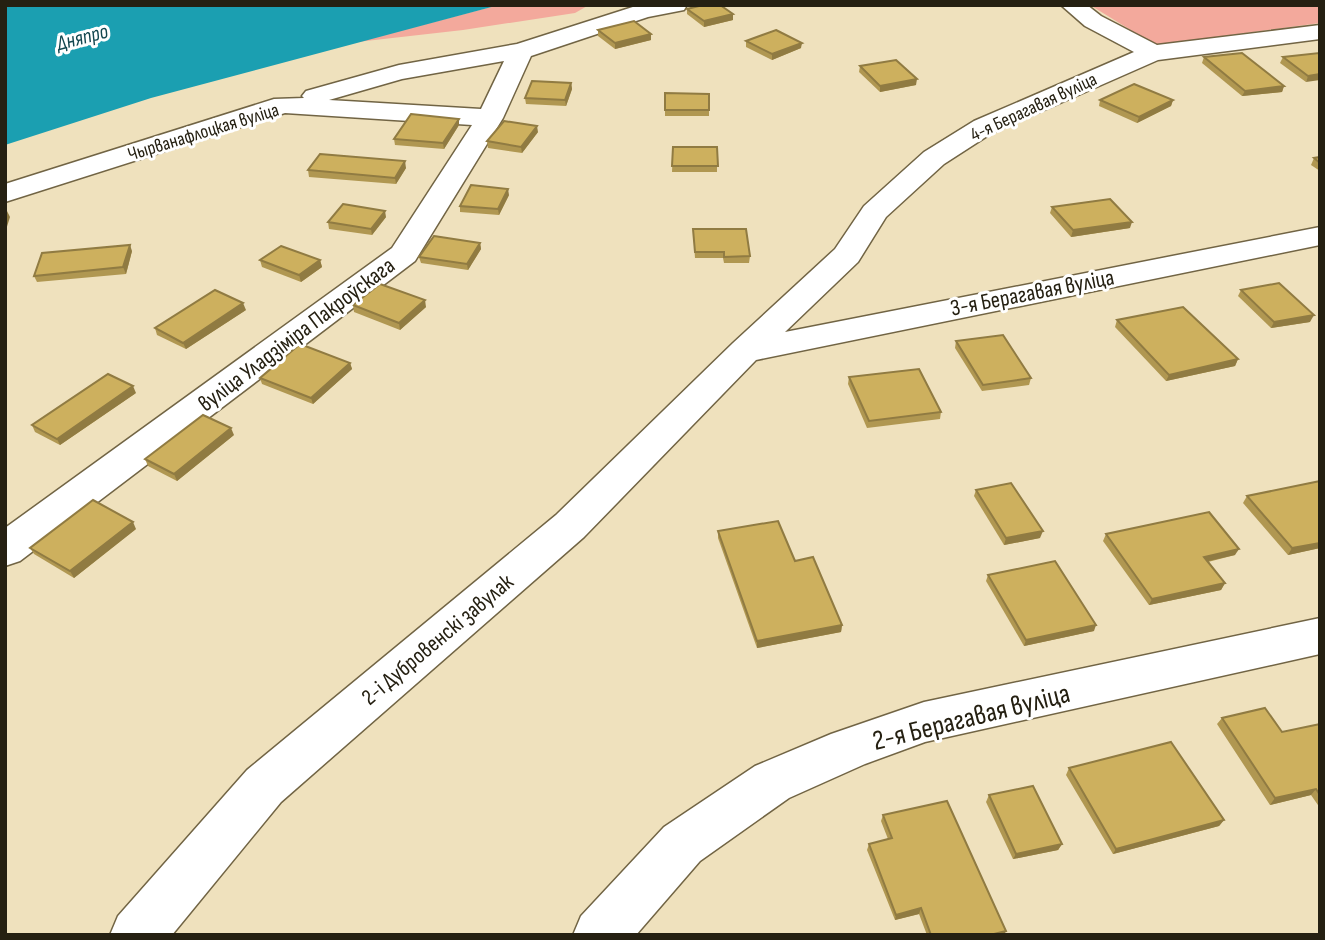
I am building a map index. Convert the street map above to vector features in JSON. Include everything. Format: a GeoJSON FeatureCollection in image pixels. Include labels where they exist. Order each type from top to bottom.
{"type":"FeatureCollection","features":[{"type":"Feature","properties":{"kind":"street"},"geometry":{"type":"LineString","coordinates":[[283,105],[399,72],[521,51],[643,11],[676,5]]}},
{"type":"Feature","properties":{"kind":"street"},"geometry":{"type":"LineString","coordinates":[[1072,5],[1093,21],[1153,53]]}},
{"type":"Feature","properties":{"kind":"street","name":"4-я Берагавая вуліца"},"geometry":{"type":"LineString","coordinates":[[745,351],[847,255],[874,212],[934,158],[983,127],[1153,53],[1320,32]]}},
{"type":"Feature","properties":{"kind":"street","name":"вуліца Уладзіміра Пакроўскага"},"geometry":{"type":"LineString","coordinates":[[5,550],[404,254],[490,118],[521,51]]}},
{"type":"Feature","properties":{"kind":"street","name":"Чырванафлоцкая вуліца"},"geometry":{"type":"LineString","coordinates":[[5,193],[283,105],[490,118]]}},
{"type":"Feature","properties":{"kind":"street","name":"3-я Берагавая вуліца"},"geometry":{"type":"LineString","coordinates":[[745,351],[1320,236]]}},
{"type":"Feature","properties":{"kind":"street","name":"2-і Дубровенскі завулак"},"geometry":{"type":"LineString","coordinates":[[137,935],[264,786],[570,526],[745,351]]}},
{"type":"Feature","properties":{"kind":"street","name":"2-я Берагавая вуліца"},"geometry":{"type":"LineString","coordinates":[[600,935],[682,844],[772,782],[848,749],[924,722],[1320,636]]}},
{"type":"Feature","properties":{"kind":"shaded area"},"geometry":{"type":"Polygon","coordinates":[[[499,5],[589,5],[575,13],[357,42],[499,5]]]}},
{"type":"Feature","properties":{"kind":"shaded area"},"geometry":{"type":"Polygon","coordinates":[[[1090,5],[1320,5],[1320,23],[1155,45],[1090,5]]]}},
{"type":"Feature","properties":{"kind":"water","name":"Дняпро"},"geometry":{"type":"Polygon","coordinates":[[[5,5],[499,5],[151,98],[5,145],[5,5]]]}},
{"type":"Feature","properties":{"kind":"building"},"geometry":{"type":"Polygon","coordinates":[[[720,5],[733,14],[704,21],[687,9],[720,5]]]}},
{"type":"Feature","properties":{"kind":"building"},"geometry":{"type":"Polygon","coordinates":[[[634,21],[651,34],[615,43],[598,30],[634,21]]]}},
{"type":"Feature","properties":{"kind":"building"},"geometry":{"type":"Polygon","coordinates":[[[776,30],[802,43],[772,54],[746,41],[776,30]]]}},
{"type":"Feature","properties":{"kind":"building"},"geometry":{"type":"Polygon","coordinates":[[[1242,53],[1284,86],[1245,91],[1204,57],[1242,53]]]}},
{"type":"Feature","properties":{"kind":"building"},"geometry":{"type":"Polygon","coordinates":[[[1319,53],[1320,74],[1308,76],[1283,57],[1319,53]]]}},
{"type":"Feature","properties":{"kind":"building"},"geometry":{"type":"Polygon","coordinates":[[[896,60],[917,79],[880,86],[860,66],[896,60]]]}},
{"type":"Feature","properties":{"kind":"building"},"geometry":{"type":"Polygon","coordinates":[[[532,81],[571,83],[565,100],[525,98],[532,81]]]}},
{"type":"Feature","properties":{"kind":"building"},"geometry":{"type":"Polygon","coordinates":[[[1134,84],[1173,100],[1139,117],[1100,100],[1134,84]]]}},
{"type":"Feature","properties":{"kind":"building"},"geometry":{"type":"Polygon","coordinates":[[[665,93],[709,94],[709,110],[665,110],[665,93]]]}},
{"type":"Feature","properties":{"kind":"building"},"geometry":{"type":"Polygon","coordinates":[[[411,114],[459,119],[443,143],[394,139],[411,114]]]}},
{"type":"Feature","properties":{"kind":"building"},"geometry":{"type":"Polygon","coordinates":[[[504,121],[537,126],[521,147],[487,141],[504,121]]]}},
{"type":"Feature","properties":{"kind":"building"},"geometry":{"type":"Polygon","coordinates":[[[673,147],[717,147],[718,166],[672,166],[673,147]]]}},
{"type":"Feature","properties":{"kind":"building"},"geometry":{"type":"Polygon","coordinates":[[[320,154],[405,161],[395,178],[308,170],[320,154]]]}},
{"type":"Feature","properties":{"kind":"building"},"geometry":{"type":"Polygon","coordinates":[[[471,185],[508,189],[498,209],[460,206],[471,185]]]}},
{"type":"Feature","properties":{"kind":"building"},"geometry":{"type":"Polygon","coordinates":[[[1110,199],[1132,222],[1073,230],[1052,207],[1110,199]]]}},
{"type":"Feature","properties":{"kind":"building"},"geometry":{"type":"Polygon","coordinates":[[[343,204],[385,211],[371,229],[328,222],[343,204]]]}},
{"type":"Feature","properties":{"kind":"building"},"geometry":{"type":"Polygon","coordinates":[[[693,229],[746,229],[750,256],[724,257],[724,252],[695,252],[693,229]]]}},
{"type":"Feature","properties":{"kind":"building"},"geometry":{"type":"Polygon","coordinates":[[[434,236],[480,243],[467,264],[419,257],[434,236]]]}},
{"type":"Feature","properties":{"kind":"building"},"geometry":{"type":"Polygon","coordinates":[[[130,245],[123,267],[34,276],[42,253],[130,245]]]}},
{"type":"Feature","properties":{"kind":"building"},"geometry":{"type":"Polygon","coordinates":[[[281,246],[320,260],[299,275],[260,260],[281,246]]]}},
{"type":"Feature","properties":{"kind":"building"},"geometry":{"type":"Polygon","coordinates":[[[1279,283],[1314,315],[1274,322],[1241,290],[1279,283]]]}},
{"type":"Feature","properties":{"kind":"building"},"geometry":{"type":"Polygon","coordinates":[[[380,284],[425,300],[399,323],[353,305],[380,284]]]}},
{"type":"Feature","properties":{"kind":"building"},"geometry":{"type":"Polygon","coordinates":[[[215,290],[243,303],[183,343],[155,328],[215,290]]]}},
{"type":"Feature","properties":{"kind":"building"},"geometry":{"type":"Polygon","coordinates":[[[1183,307],[1238,359],[1169,375],[1117,320],[1183,307]]]}},
{"type":"Feature","properties":{"kind":"building"},"geometry":{"type":"Polygon","coordinates":[[[1003,335],[1031,378],[983,385],[956,341],[1003,335]]]}},
{"type":"Feature","properties":{"kind":"building"},"geometry":{"type":"Polygon","coordinates":[[[300,344],[350,363],[311,398],[260,378],[300,344]]]}},
{"type":"Feature","properties":{"kind":"building"},"geometry":{"type":"Polygon","coordinates":[[[919,369],[941,412],[869,421],[849,377],[919,369]]]}},
{"type":"Feature","properties":{"kind":"building"},"geometry":{"type":"Polygon","coordinates":[[[108,374],[133,386],[57,439],[32,425],[108,374]]]}},
{"type":"Feature","properties":{"kind":"building"},"geometry":{"type":"Polygon","coordinates":[[[203,415],[231,428],[174,474],[145,459],[203,415]]]}},
{"type":"Feature","properties":{"kind":"building"},"geometry":{"type":"Polygon","coordinates":[[[1320,481],[1320,543],[1292,548],[1247,496],[1320,481]]]}},
{"type":"Feature","properties":{"kind":"building"},"geometry":{"type":"Polygon","coordinates":[[[1011,483],[1043,531],[1006,538],[976,490],[1011,483]]]}},
{"type":"Feature","properties":{"kind":"building"},"geometry":{"type":"Polygon","coordinates":[[[93,500],[133,522],[70,571],[30,548],[93,500]]]}},
{"type":"Feature","properties":{"kind":"building"},"geometry":{"type":"Polygon","coordinates":[[[1209,512],[1239,549],[1204,557],[1225,583],[1152,599],[1106,534],[1209,512]]]}},
{"type":"Feature","properties":{"kind":"building"},"geometry":{"type":"Polygon","coordinates":[[[778,521],[795,561],[813,557],[842,625],[757,641],[718,531],[778,521]]]}},
{"type":"Feature","properties":{"kind":"building"},"geometry":{"type":"Polygon","coordinates":[[[1055,561],[1096,625],[1026,640],[988,575],[1055,561]]]}},
{"type":"Feature","properties":{"kind":"building"},"geometry":{"type":"Polygon","coordinates":[[[1265,708],[1282,732],[1320,724],[1320,795],[1316,789],[1275,798],[1222,718],[1265,708]]]}},
{"type":"Feature","properties":{"kind":"building"},"geometry":{"type":"Polygon","coordinates":[[[1171,742],[1224,820],[1116,849],[1069,768],[1171,742]]]}},
{"type":"Feature","properties":{"kind":"building"},"geometry":{"type":"Polygon","coordinates":[[[1033,786],[1062,844],[1016,854],[989,795],[1033,786]]]}},
{"type":"Feature","properties":{"kind":"building"},"geometry":{"type":"Polygon","coordinates":[[[947,801],[1006,931],[990,935],[931,935],[921,908],[896,915],[869,844],[892,838],[883,815],[947,801]]]}}]}
